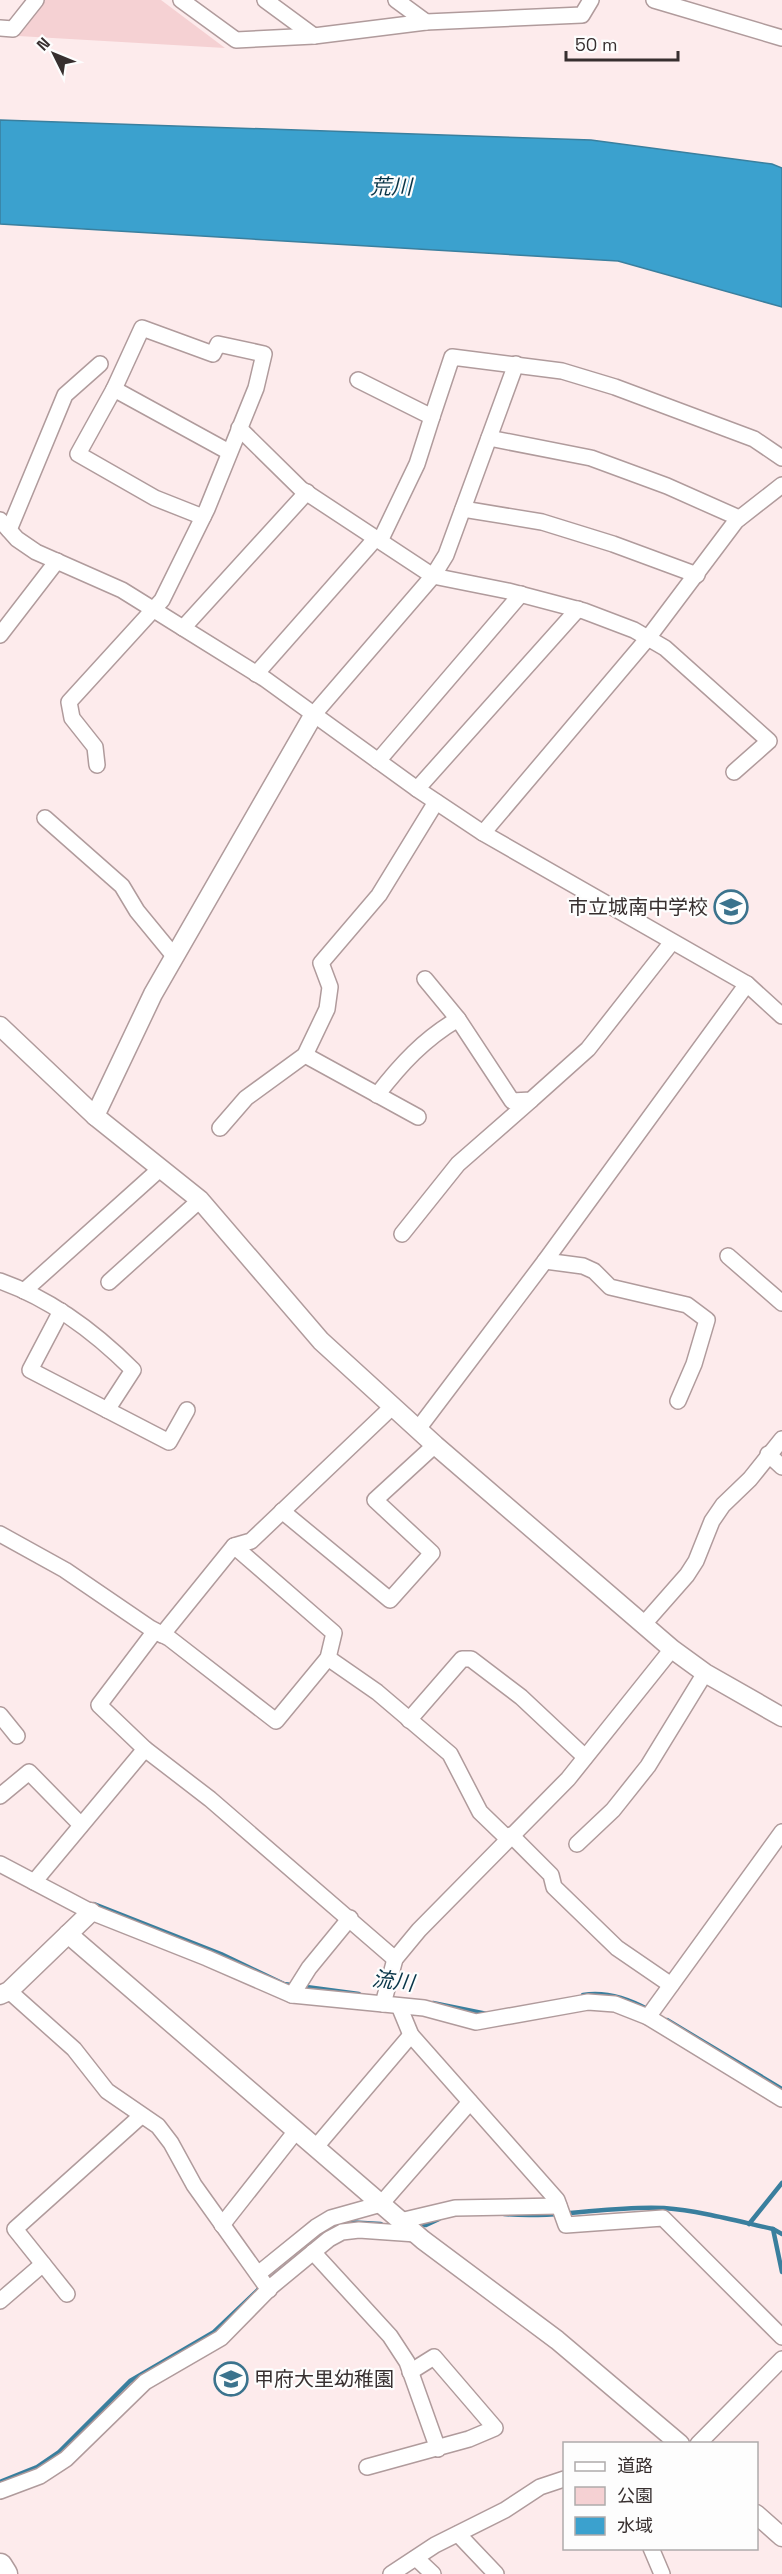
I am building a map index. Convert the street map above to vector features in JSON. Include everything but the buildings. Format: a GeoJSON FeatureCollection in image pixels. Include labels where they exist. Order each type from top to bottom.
{"type":"FeatureCollection","features":[{"type":"Feature","properties":{"kind":"main road"},"geometry":{"type":"LineString","coordinates":[[0,2566],[5,2574]]}},
{"type":"Feature","properties":{"kind":"street"},"geometry":{"type":"LineString","coordinates":[[0,28],[13,29],[36,0]]}},
{"type":"Feature","properties":{"kind":"street"},"geometry":{"type":"LineString","coordinates":[[181,0],[236,40],[314,36],[426,22],[582,15],[591,0]]}},
{"type":"Feature","properties":{"kind":"street"},"geometry":{"type":"LineString","coordinates":[[265,0],[314,36]]}},
{"type":"Feature","properties":{"kind":"street"},"geometry":{"type":"LineString","coordinates":[[396,0],[426,22]]}},
{"type":"Feature","properties":{"kind":"street"},"geometry":{"type":"LineString","coordinates":[[654,0],[782,38]]}},
{"type":"Feature","properties":{"kind":"street"},"geometry":{"type":"LineString","coordinates":[[97,765],[95,747],[72,718],[69,702],[162,600],[203,517],[256,388],[264,354],[218,344],[213,354],[142,328],[114,389],[78,454],[155,498],[203,517]]}},
{"type":"Feature","properties":{"kind":"street"},"geometry":{"type":"LineString","coordinates":[[256,674],[378,539],[417,464],[452,357],[562,371],[615,387],[754,439],[782,458]]}},
{"type":"Feature","properties":{"kind":"street"},"geometry":{"type":"LineString","coordinates":[[100,364],[65,395],[5,525],[36,552],[122,590],[256,674],[417,789],[483,833],[747,984],[782,1016]]}},
{"type":"Feature","properties":{"kind":"street"},"geometry":{"type":"LineString","coordinates":[[95,1116],[148,1004],[174,956],[314,714],[433,576],[446,555],[516,364]]}},
{"type":"Feature","properties":{"kind":"street"},"geometry":{"type":"LineString","coordinates":[[358,380],[432,417]]}},
{"type":"Feature","properties":{"kind":"street"},"geometry":{"type":"LineString","coordinates":[[114,389],[229,452]]}},
{"type":"Feature","properties":{"kind":"street"},"geometry":{"type":"LineString","coordinates":[[238,428],[307,492],[433,576],[521,594],[578,609],[634,630],[666,648],[769,741],[734,772]]}},
{"type":"Feature","properties":{"kind":"street"},"geometry":{"type":"LineString","coordinates":[[489,438],[591,458],[667,486],[739,518]]}},
{"type":"Feature","properties":{"kind":"street"},"geometry":{"type":"LineString","coordinates":[[483,833],[648,638],[739,518],[782,485]]}},
{"type":"Feature","properties":{"kind":"street"},"geometry":{"type":"LineString","coordinates":[[183,628],[307,492]]}},
{"type":"Feature","properties":{"kind":"street"},"geometry":{"type":"LineString","coordinates":[[463,509],[542,522],[614,544],[697,575]]}},
{"type":"Feature","properties":{"kind":"street"},"geometry":{"type":"LineString","coordinates":[[0,635],[57,561]]}},
{"type":"Feature","properties":{"kind":"street"},"geometry":{"type":"LineString","coordinates":[[378,761],[521,594]]}},
{"type":"Feature","properties":{"kind":"street"},"geometry":{"type":"LineString","coordinates":[[417,789],[578,609]]}},
{"type":"Feature","properties":{"kind":"street"},"geometry":{"type":"LineString","coordinates":[[220,1128],[246,1098],[306,1055],[327,1009],[330,987],[321,963],[379,895],[436,802]]}},
{"type":"Feature","properties":{"kind":"street"},"geometry":{"type":"LineString","coordinates":[[45,818],[122,886],[137,911],[174,956]]}},
{"type":"Feature","properties":{"kind":"street"},"geometry":{"type":"LineString","coordinates":[[402,1234],[458,1164],[588,1049],[672,942]]}},
{"type":"Feature","properties":{"kind":"street"},"geometry":{"type":"LineString","coordinates":[[425,979],[458,1019],[512,1101],[531,1100]]}},
{"type":"Feature","properties":{"kind":"street"},"geometry":{"type":"LineString","coordinates":[[418,1429],[545,1261],[747,984]]}},
{"type":"Feature","properties":{"kind":"street"},"geometry":{"type":"LineString","coordinates":[[377,1095],[418,1046],[458,1019]]}},
{"type":"Feature","properties":{"kind":"street"},"geometry":{"type":"LineString","coordinates":[[0,1026],[95,1116],[200,1200],[321,1341],[392,1407],[672,1649],[705,1673],[782,1717]]}},
{"type":"Feature","properties":{"kind":"street"},"geometry":{"type":"LineString","coordinates":[[306,1055],[418,1117]]}},
{"type":"Feature","properties":{"kind":"street"},"geometry":{"type":"LineString","coordinates":[[24,1291],[161,1168]]}},
{"type":"Feature","properties":{"kind":"street"},"geometry":{"type":"LineString","coordinates":[[109,1282],[200,1200]]}},
{"type":"Feature","properties":{"kind":"street"},"geometry":{"type":"LineString","coordinates":[[728,1256],[782,1303]]}},
{"type":"Feature","properties":{"kind":"street"},"geometry":{"type":"LineString","coordinates":[[545,1261],[583,1266],[594,1271],[610,1287],[687,1305],[707,1320],[694,1364],[678,1401]]}},
{"type":"Feature","properties":{"kind":"street"},"geometry":{"type":"LineString","coordinates":[[0,1281],[73,1317],[133,1370],[107,1410]]}},
{"type":"Feature","properties":{"kind":"street"},"geometry":{"type":"LineString","coordinates":[[61,1311],[30,1370],[169,1442],[187,1410]]}},
{"type":"Feature","properties":{"kind":"street"},"geometry":{"type":"LineString","coordinates":[[392,1407],[251,1541],[234,1546],[99,1705],[145,1749],[210,1799],[396,1959]]}},
{"type":"Feature","properties":{"kind":"street"},"geometry":{"type":"LineString","coordinates":[[643,1625],[687,1575],[696,1561],[712,1521],[723,1505],[750,1479],[782,1439]]}},
{"type":"Feature","properties":{"kind":"street"},"geometry":{"type":"LineString","coordinates":[[282,1511],[390,1600],[432,1552],[375,1500],[435,1444]]}},
{"type":"Feature","properties":{"kind":"street"},"geometry":{"type":"LineString","coordinates":[[768,1454],[782,1467]]}},
{"type":"Feature","properties":{"kind":"street"},"geometry":{"type":"LineString","coordinates":[[0,1534],[66,1569],[159,1633],[276,1721],[328,1658],[334,1633],[234,1546]]}},
{"type":"Feature","properties":{"kind":"street"},"geometry":{"type":"LineString","coordinates":[[383,2004],[396,1959],[419,1930],[509,1836],[568,1779],[672,1649]]}},
{"type":"Feature","properties":{"kind":"street"},"geometry":{"type":"LineString","coordinates":[[328,1658],[377,1692],[450,1754],[480,1812],[551,1875],[554,1887],[617,1948],[671,1984]]}},
{"type":"Feature","properties":{"kind":"street"},"geometry":{"type":"LineString","coordinates":[[409,1720],[462,1659],[471,1659],[514,1691],[585,1757]]}},
{"type":"Feature","properties":{"kind":"street"},"geometry":{"type":"LineString","coordinates":[[577,1844],[613,1810],[648,1766],[705,1673]]}},
{"type":"Feature","properties":{"kind":"street"},"geometry":{"type":"LineString","coordinates":[[0,1715],[17,1736]]}},
{"type":"Feature","properties":{"kind":"street"},"geometry":{"type":"LineString","coordinates":[[34,1882],[145,1749]]}},
{"type":"Feature","properties":{"kind":"street"},"geometry":{"type":"LineString","coordinates":[[0,1796],[28,1772],[81,1825]]}},
{"type":"Feature","properties":{"kind":"street"},"geometry":{"type":"LineString","coordinates":[[648,2017],[782,1832]]}},
{"type":"Feature","properties":{"kind":"street"},"geometry":{"type":"LineString","coordinates":[[0,1864],[91,1912],[292,1995],[424,2008],[476,2022],[588,2002],[615,2004],[648,2017],[782,2099]]}},
{"type":"Feature","properties":{"kind":"street"},"geometry":{"type":"LineString","coordinates":[[91,1912],[4,1993],[74,2049],[107,2091],[158,2126],[171,2143],[194,2185],[269,2290]]}},
{"type":"Feature","properties":{"kind":"street"},"geometry":{"type":"LineString","coordinates":[[292,1995],[309,1968],[350,1918]]}},
{"type":"Feature","properties":{"kind":"street"},"geometry":{"type":"LineString","coordinates":[[68,1934],[408,2228],[557,2340],[678,2442]]}},
{"type":"Feature","properties":{"kind":"street"},"geometry":{"type":"LineString","coordinates":[[399,2006],[411,2035],[556,2200],[566,2225],[663,2218],[782,2337]]}},
{"type":"Feature","properties":{"kind":"street"},"geometry":{"type":"LineString","coordinates":[[315,2148],[411,2035]]}},
{"type":"Feature","properties":{"kind":"street"},"geometry":{"type":"LineString","coordinates":[[258,2275],[316,2227],[331,2218],[381,2204],[470,2102]]}},
{"type":"Feature","properties":{"kind":"street"},"geometry":{"type":"LineString","coordinates":[[67,2294],[15,2229],[141,2116]]}},
{"type":"Feature","properties":{"kind":"street"},"geometry":{"type":"LineString","coordinates":[[222,2224],[296,2131]]}},
{"type":"Feature","properties":{"kind":"street"},"geometry":{"type":"LineString","coordinates":[[0,2491],[40,2476],[66,2460],[145,2382],[221,2338],[269,2290],[329,2239],[342,2232],[408,2228],[455,2208],[559,2207]]}},
{"type":"Feature","properties":{"kind":"street"},"geometry":{"type":"LineString","coordinates":[[313,2252],[390,2336],[407,2362],[438,2449]]}},
{"type":"Feature","properties":{"kind":"street"},"geometry":{"type":"LineString","coordinates":[[0,2301],[43,2264]]}},
{"type":"Feature","properties":{"kind":"street"},"geometry":{"type":"LineString","coordinates":[[367,2467],[438,2449],[495,2428],[434,2357],[410,2372]]}},
{"type":"Feature","properties":{"kind":"street"},"geometry":{"type":"LineString","coordinates":[[700,2442],[782,2359]]}},
{"type":"Feature","properties":{"kind":"street"},"geometry":{"type":"LineString","coordinates":[[391,2574],[458,2534],[505,2510],[540,2487],[563,2480]]}},
{"type":"Feature","properties":{"kind":"street"},"geometry":{"type":"LineString","coordinates":[[758,2516],[782,2537]]}},
{"type":"Feature","properties":{"kind":"street"},"geometry":{"type":"LineString","coordinates":[[458,2534],[496,2574]]}},
{"type":"Feature","properties":{"kind":"street"},"geometry":{"type":"LineString","coordinates":[[652,2550],[662,2574]]}},
{"type":"Feature","properties":{"kind":"street"},"geometry":{"type":"LineString","coordinates":[[416,2558],[433,2574]]}},
{"type":"Feature","properties":{"kind":"green space"},"geometry":{"type":"Polygon","coordinates":[[[45,0],[161,0],[225,48],[18,36],[45,0]]]}},
{"type":"Feature","properties":{"kind":"water","name":"荒川"},"geometry":{"type":"Polygon","coordinates":[[[0,120],[591,140],[772,164],[782,168],[782,307],[618,261],[0,224],[0,120]]]}},
{"type":"Feature","properties":{"kind":"waterway","name":"流川"},"geometry":{"type":"LineString","coordinates":[[94,1904],[221,1954],[284,1984],[359,1994]]}},
{"type":"Feature","properties":{"kind":"waterway","name":"流川"},"geometry":{"type":"LineString","coordinates":[[583,1995],[601,1994],[618,1997],[649,2010]]}},
{"type":"Feature","properties":{"kind":"waterway","name":"流川"},"geometry":{"type":"LineString","coordinates":[[433,2003],[487,2014]]}},
{"type":"Feature","properties":{"kind":"waterway","name":"流川"},"geometry":{"type":"LineString","coordinates":[[667,2020],[782,2089]]}},
{"type":"Feature","properties":{"kind":"waterway"},"geometry":{"type":"LineString","coordinates":[[749,2224],[782,2183]]}},
{"type":"Feature","properties":{"kind":"waterway"},"geometry":{"type":"LineString","coordinates":[[504,2214],[544,2215],[624,2208],[664,2208],[719,2217],[773,2229],[782,2272]]}},
{"type":"Feature","properties":{"kind":"waterway"},"geometry":{"type":"LineString","coordinates":[[416,2225],[426,2225],[439,2219]]}},
{"type":"Feature","properties":{"kind":"waterway"},"geometry":{"type":"LineString","coordinates":[[266,2282],[332,2229],[346,2222],[381,2224]]}},
{"type":"Feature","properties":{"kind":"waterway"},"geometry":{"type":"LineString","coordinates":[[773,2229],[782,2234]]}},
{"type":"Feature","properties":{"kind":"waterway"},"geometry":{"type":"LineString","coordinates":[[0,2482],[37,2467],[59,2452],[130,2381],[214,2332],[260,2288]]}},
{"type":"Feature","properties":{"kind":"place","name":"市立城南中学校"},"geometry":{"type":"Point","coordinates":[731,907]}},
{"type":"Feature","properties":{"kind":"place","name":"甲府大里幼稚園"},"geometry":{"type":"Point","coordinates":[231,2379]}}]}
